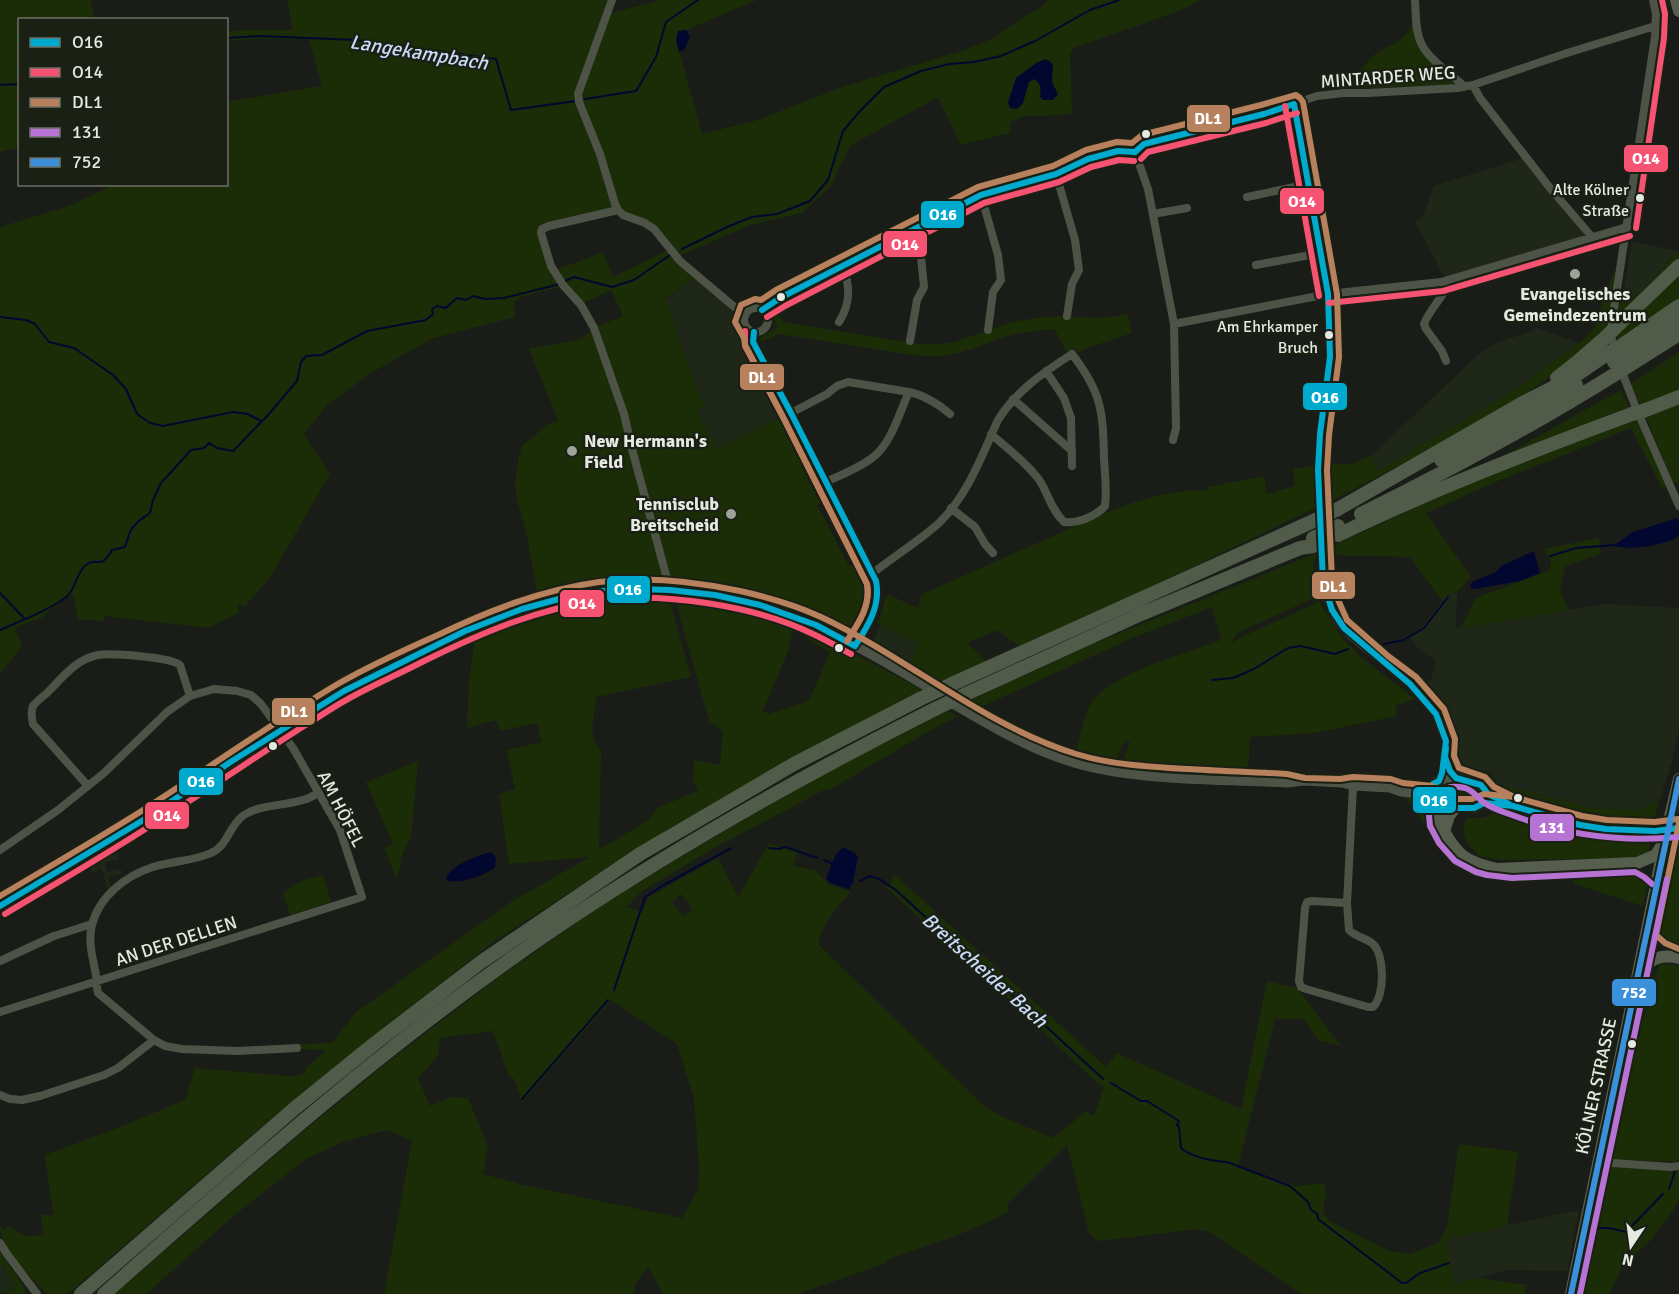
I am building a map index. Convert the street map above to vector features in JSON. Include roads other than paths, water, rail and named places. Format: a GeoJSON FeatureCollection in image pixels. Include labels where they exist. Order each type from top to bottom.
{"type":"FeatureCollection","features":[{"type":"Feature","properties":{"kind":"highway"},"geometry":{"type":"LineString","coordinates":[[1521,404],[1576,363],[1606,337],[1679,266]]}},
{"type":"Feature","properties":{"kind":"highway"},"geometry":{"type":"LineString","coordinates":[[1377,516],[1521,439],[1619,365],[1679,306]]}},
{"type":"Feature","properties":{"kind":"highway"},"geometry":{"type":"LineString","coordinates":[[104,1294],[305,1119],[382,1056],[565,921],[724,821],[801,778],[966,694],[1141,614],[1338,530],[1480,454],[1571,401],[1679,321]]}},
{"type":"Feature","properties":{"kind":"highway"},"geometry":{"type":"LineString","coordinates":[[81,1294],[295,1108],[481,962],[640,854],[718,807],[794,764],[920,699],[1309,523],[1473,444],[1564,393],[1679,334]]}},
{"type":"Feature","properties":{"kind":"highway"},"geometry":{"type":"LineString","coordinates":[[1338,509],[1521,404],[1572,378],[1619,365],[1679,344]]}},
{"type":"Feature","properties":{"kind":"highway"},"geometry":{"type":"LineString","coordinates":[[1338,530],[1533,451],[1679,397]]}},
{"type":"Feature","properties":{"kind":"main road"},"geometry":{"type":"LineString","coordinates":[[1676,0],[1679,11]]}},
{"type":"Feature","properties":{"kind":"main road"},"geometry":{"type":"LineString","coordinates":[[1435,791],[1456,778],[1469,780],[1481,785],[1486,799]]}},
{"type":"Feature","properties":{"kind":"main road","name":"KÖLNER STRASSE"},"geometry":{"type":"LineString","coordinates":[[1571,1294],[1666,835],[1674,825],[1679,779]]}},
{"type":"Feature","properties":{"kind":"main road"},"geometry":{"type":"LineString","coordinates":[[1435,791],[1455,808],[1474,808],[1486,799]]}},
{"type":"Feature","properties":{"kind":"main road"},"geometry":{"type":"LineString","coordinates":[[1435,791],[1440,826],[1449,842],[1464,857],[1481,865],[1497,868],[1637,863],[1656,855],[1666,835]]}},
{"type":"Feature","properties":{"kind":"main road"},"geometry":{"type":"LineString","coordinates":[[1486,799],[1580,825],[1606,829],[1655,831],[1674,825]]}},
{"type":"Feature","properties":{"kind":"main road"},"geometry":{"type":"LineString","coordinates":[[1443,831],[1455,808]]}},
{"type":"Feature","properties":{"kind":"main road"},"geometry":{"type":"LineString","coordinates":[[1637,863],[1649,869],[1658,878]]}},
{"type":"Feature","properties":{"kind":"main road"},"geometry":{"type":"LineString","coordinates":[[1646,937],[1654,947],[1673,957]]}},
{"type":"Feature","properties":{"kind":"main road"},"geometry":{"type":"LineString","coordinates":[[1639,970],[1652,960],[1673,957]]}},
{"type":"Feature","properties":{"kind":"street"},"geometry":{"type":"LineString","coordinates":[[612,0],[578,94],[615,204],[623,215],[654,229],[680,261],[745,316]]}},
{"type":"Feature","properties":{"kind":"street"},"geometry":{"type":"LineString","coordinates":[[1415,0],[1421,45],[1428,54],[1469,86],[1480,98],[1550,188],[1592,237]]}},
{"type":"Feature","properties":{"kind":"street"},"geometry":{"type":"LineString","coordinates":[[1653,0],[1656,14],[1647,98],[1611,337],[1627,387],[1679,507]]}},
{"type":"Feature","properties":{"kind":"street","name":"MINTARDER WEG"},"geometry":{"type":"LineString","coordinates":[[762,310],[767,305],[981,195],[1056,174],[1088,159],[1118,152],[1135,152],[1144,144],[1264,114],[1317,96],[1469,86],[1567,52],[1655,26]]}},
{"type":"Feature","properties":{"kind":"street"},"geometry":{"type":"LineString","coordinates":[[0,906],[145,819],[235,769],[344,691],[465,631],[531,606],[601,591],[670,590],[715,595],[760,605],[816,625],[997,730],[1024,744],[1074,763],[1145,775],[1287,783],[1304,787],[1353,786],[1390,788],[1401,792],[1435,791],[1445,757],[1446,741],[1436,714],[1410,684],[1382,663],[1341,625],[1326,596],[1323,581],[1318,470],[1320,434],[1330,357],[1328,294],[1294,104]]}},
{"type":"Feature","properties":{"kind":"street"},"geometry":{"type":"LineString","coordinates":[[1135,152],[1145,176],[1174,324],[1176,428],[1173,440]]}},
{"type":"Feature","properties":{"kind":"street"},"geometry":{"type":"LineString","coordinates":[[1056,174],[1075,240],[1079,270],[1072,284],[1066,316]]}},
{"type":"Feature","properties":{"kind":"street"},"geometry":{"type":"LineString","coordinates":[[1247,197],[1309,184]]}},
{"type":"Feature","properties":{"kind":"street"},"geometry":{"type":"LineString","coordinates":[[981,195],[998,255],[1001,280],[993,292],[988,330]]}},
{"type":"Feature","properties":{"kind":"street"},"geometry":{"type":"LineString","coordinates":[[1153,214],[1187,208]]}},
{"type":"Feature","properties":{"kind":"street"},"geometry":{"type":"LineString","coordinates":[[618,210],[549,226],[542,229],[541,233],[551,266],[563,285],[581,305],[594,328],[624,414],[670,590]]}},
{"type":"Feature","properties":{"kind":"street"},"geometry":{"type":"LineString","coordinates":[[1174,324],[1328,294],[1448,280],[1627,227]]}},
{"type":"Feature","properties":{"kind":"street"},"geometry":{"type":"LineString","coordinates":[[910,341],[917,300],[924,287],[921,257],[912,230]]}},
{"type":"Feature","properties":{"kind":"street"},"geometry":{"type":"LineString","coordinates":[[1256,265],[1321,253]]}},
{"type":"Feature","properties":{"kind":"street"},"geometry":{"type":"LineString","coordinates":[[839,322],[846,312],[849,292],[848,279],[843,266]]}},
{"type":"Feature","properties":{"kind":"street"},"geometry":{"type":"LineString","coordinates":[[1446,361],[1424,324],[1446,289],[1448,280]]}},
{"type":"Feature","properties":{"kind":"street"},"geometry":{"type":"LineString","coordinates":[[752,309],[762,310],[767,316],[767,325],[759,332],[749,330],[744,321],[745,316],[752,309]]}},
{"type":"Feature","properties":{"kind":"street"},"geometry":{"type":"LineString","coordinates":[[754,332],[753,342],[873,573],[879,589],[869,621],[855,646]]}},
{"type":"Feature","properties":{"kind":"street"},"geometry":{"type":"LineString","coordinates":[[873,573],[940,521],[967,487],[991,434],[1004,410],[1046,370],[1072,354],[1092,384],[1099,400],[1103,420],[1105,506],[1102,510],[1077,522],[1064,522],[1055,513],[1038,479],[1018,457],[991,434]]}},
{"type":"Feature","properties":{"kind":"street"},"geometry":{"type":"LineString","coordinates":[[1046,370],[1064,398],[1071,418],[1072,466]]}},
{"type":"Feature","properties":{"kind":"street"},"geometry":{"type":"LineString","coordinates":[[791,413],[848,382],[918,394],[950,414]]}},
{"type":"Feature","properties":{"kind":"street"},"geometry":{"type":"LineString","coordinates":[[826,483],[872,458],[880,450],[888,439],[909,392]]}},
{"type":"Feature","properties":{"kind":"street"},"geometry":{"type":"LineString","coordinates":[[1013,399],[1071,451]]}},
{"type":"Feature","properties":{"kind":"street"},"geometry":{"type":"LineString","coordinates":[[951,508],[975,527],[993,553]]}},
{"type":"Feature","properties":{"kind":"street"},"geometry":{"type":"LineString","coordinates":[[0,850],[88,786],[167,712],[190,696],[183,670],[176,662],[113,654],[98,655],[73,667],[33,706],[31,716],[33,724],[88,786]]}},
{"type":"Feature","properties":{"kind":"street","name":"AM HÖFEL"},"geometry":{"type":"LineString","coordinates":[[190,696],[214,689],[237,691],[251,695],[261,704],[283,734],[340,830],[362,897]]}},
{"type":"Feature","properties":{"kind":"street"},"geometry":{"type":"LineString","coordinates":[[1445,757],[1450,771],[1456,778]]}},
{"type":"Feature","properties":{"kind":"street"},"geometry":{"type":"LineString","coordinates":[[1347,903],[1307,902],[1299,981],[1301,987],[1306,990],[1373,1007],[1378,1003],[1382,987],[1377,948],[1371,942],[1353,935],[1349,930],[1347,903],[1353,786]]}},
{"type":"Feature","properties":{"kind":"street"},"geometry":{"type":"LineString","coordinates":[[297,1048],[238,1051],[182,1049],[165,1046],[154,1040],[98,993],[91,953],[92,924],[110,894],[134,874],[209,855],[222,846],[243,816],[254,810],[307,799],[318,793]]}},
{"type":"Feature","properties":{"kind":"street","name":"AN DER DELLEN"},"geometry":{"type":"LineString","coordinates":[[0,1012],[362,897]]}},
{"type":"Feature","properties":{"kind":"street"},"geometry":{"type":"LineString","coordinates":[[0,961],[54,936],[92,924]]}},
{"type":"Feature","properties":{"kind":"street"},"geometry":{"type":"LineString","coordinates":[[0,1095],[22,1100],[104,1075],[118,1068],[154,1040]]}},
{"type":"Feature","properties":{"kind":"street"},"geometry":{"type":"LineString","coordinates":[[1598,1162],[1660,1167],[1679,1166]]}},
{"type":"Feature","properties":{"kind":"street"},"geometry":{"type":"LineString","coordinates":[[0,1243],[36,1294]]}},
{"type":"Feature","properties":{"kind":"water"},"geometry":{"type":"Polygon","coordinates":[[[686,30],[690,37],[684,50],[679,52],[676,40],[678,31],[686,30]]]}},
{"type":"Feature","properties":{"kind":"water"},"geometry":{"type":"Polygon","coordinates":[[[1046,59],[1053,64],[1052,82],[1058,94],[1053,100],[1043,100],[1040,97],[1039,84],[1034,79],[1029,82],[1023,103],[1017,109],[1010,108],[1008,102],[1016,78],[1036,63],[1046,59]]]}},
{"type":"Feature","properties":{"kind":"water"},"geometry":{"type":"Polygon","coordinates":[[[1677,518],[1679,536],[1669,541],[1639,547],[1624,548],[1614,545],[1633,532],[1677,518]]]}},
{"type":"Feature","properties":{"kind":"water"},"geometry":{"type":"Polygon","coordinates":[[[1534,551],[1540,573],[1520,581],[1474,589],[1470,587],[1472,582],[1534,551]]]}},
{"type":"Feature","properties":{"kind":"water"},"geometry":{"type":"Polygon","coordinates":[[[843,847],[858,857],[853,882],[849,889],[830,883],[826,878],[836,854],[843,847]]]}},
{"type":"Feature","properties":{"kind":"water"},"geometry":{"type":"Polygon","coordinates":[[[491,852],[496,858],[495,867],[491,870],[464,880],[446,880],[452,870],[458,866],[491,852]]]}},
{"type":"Feature","properties":{"kind":"waterway","name":"Langekampbach"},"geometry":{"type":"LineString","coordinates":[[585,99],[636,91],[656,57],[666,22],[698,0]]}},
{"type":"Feature","properties":{"kind":"waterway"},"geometry":{"type":"LineString","coordinates":[[682,249],[752,217],[777,214],[810,201],[828,180],[843,131],[884,87],[921,71],[1001,56],[1035,41],[1090,10],[1119,0]]}},
{"type":"Feature","properties":{"kind":"waterway","name":"Langekampbach"},"geometry":{"type":"LineString","coordinates":[[228,38],[259,36],[356,40],[496,59],[511,110],[576,101]]}},
{"type":"Feature","properties":{"kind":"waterway","name":"Langekampbach"},"geometry":{"type":"LineString","coordinates":[[0,85],[18,84]]}},
{"type":"Feature","properties":{"kind":"waterway"},"geometry":{"type":"LineString","coordinates":[[0,630],[37,614],[65,598],[86,565],[101,562],[112,550],[125,547],[134,526],[150,513],[161,483],[191,450],[204,448],[209,443],[217,448],[233,451],[297,381],[301,362],[306,356],[322,355],[367,331],[426,320],[433,314],[432,309],[437,306],[446,308],[457,298],[466,300],[473,296],[485,299],[504,298],[556,285],[574,277],[612,287],[634,280],[670,255]]}},
{"type":"Feature","properties":{"kind":"waterway"},"geometry":{"type":"LineString","coordinates":[[0,317],[26,320],[35,324],[49,342],[74,348],[113,375],[126,389],[137,414],[150,423],[163,426],[233,412],[248,414],[261,421]]}},
{"type":"Feature","properties":{"kind":"waterway"},"geometry":{"type":"LineString","coordinates":[[1550,556],[1576,548],[1615,545]]}},
{"type":"Feature","properties":{"kind":"waterway"},"geometry":{"type":"LineString","coordinates":[[0,593],[25,619]]}},
{"type":"Feature","properties":{"kind":"waterway"},"geometry":{"type":"LineString","coordinates":[[1379,645],[1404,640],[1424,628],[1448,597]]}},
{"type":"Feature","properties":{"kind":"waterway"},"geometry":{"type":"LineString","coordinates":[[1212,680],[1233,678],[1254,669],[1288,648],[1301,646],[1335,654],[1348,649]]}},
{"type":"Feature","properties":{"kind":"waterway"},"geometry":{"type":"LineString","coordinates":[[769,848],[785,847],[817,858]]}},
{"type":"Feature","properties":{"kind":"waterway"},"geometry":{"type":"LineString","coordinates":[[614,990],[645,897],[731,848]]}},
{"type":"Feature","properties":{"kind":"waterway"},"geometry":{"type":"LineString","coordinates":[[824,860],[835,865]]}},
{"type":"Feature","properties":{"kind":"waterway","name":"Breitscheider Bach"},"geometry":{"type":"LineString","coordinates":[[860,881],[870,876],[881,880],[897,891],[986,973],[995,975],[1000,984],[1103,1079]]}},
{"type":"Feature","properties":{"kind":"waterway"},"geometry":{"type":"LineString","coordinates":[[522,1099],[608,1000]]}},
{"type":"Feature","properties":{"kind":"waterway","name":"Breitscheider Bach"},"geometry":{"type":"LineString","coordinates":[[1111,1083],[1141,1101],[1147,1101],[1179,1121],[1177,1125],[1181,1148],[1191,1154],[1227,1162],[1290,1186],[1308,1202],[1318,1219],[1402,1283],[1406,1283],[1420,1273],[1449,1263]]}},
{"type":"Feature","properties":{"kind":"waterway","name":"Breitscheider Bach"},"geometry":{"type":"LineString","coordinates":[[1669,1189],[1675,1171]]}},
{"type":"Feature","properties":{"kind":"waterway","name":"Breitscheider Bach"},"geometry":{"type":"LineString","coordinates":[[1595,1228],[1626,1232],[1663,1194]]}},
{"type":"Feature","properties":{"kind":"place","name":"Alte Kölner Straße"},"geometry":{"type":"Point","coordinates":[1640,198]}},
{"type":"Feature","properties":{"kind":"place","name":"Evangelisches Gemeindezentrum"},"geometry":{"type":"Point","coordinates":[1575,274]}},
{"type":"Feature","properties":{"kind":"place","name":"Am Ehrkamper Bruch"},"geometry":{"type":"Point","coordinates":[1329,335]}},
{"type":"Feature","properties":{"kind":"place","name":"New Hermann's Field"},"geometry":{"type":"Point","coordinates":[572,451]}},
{"type":"Feature","properties":{"kind":"place","name":"Tennisclub Breitscheid"},"geometry":{"type":"Point","coordinates":[731,514]}}]}
